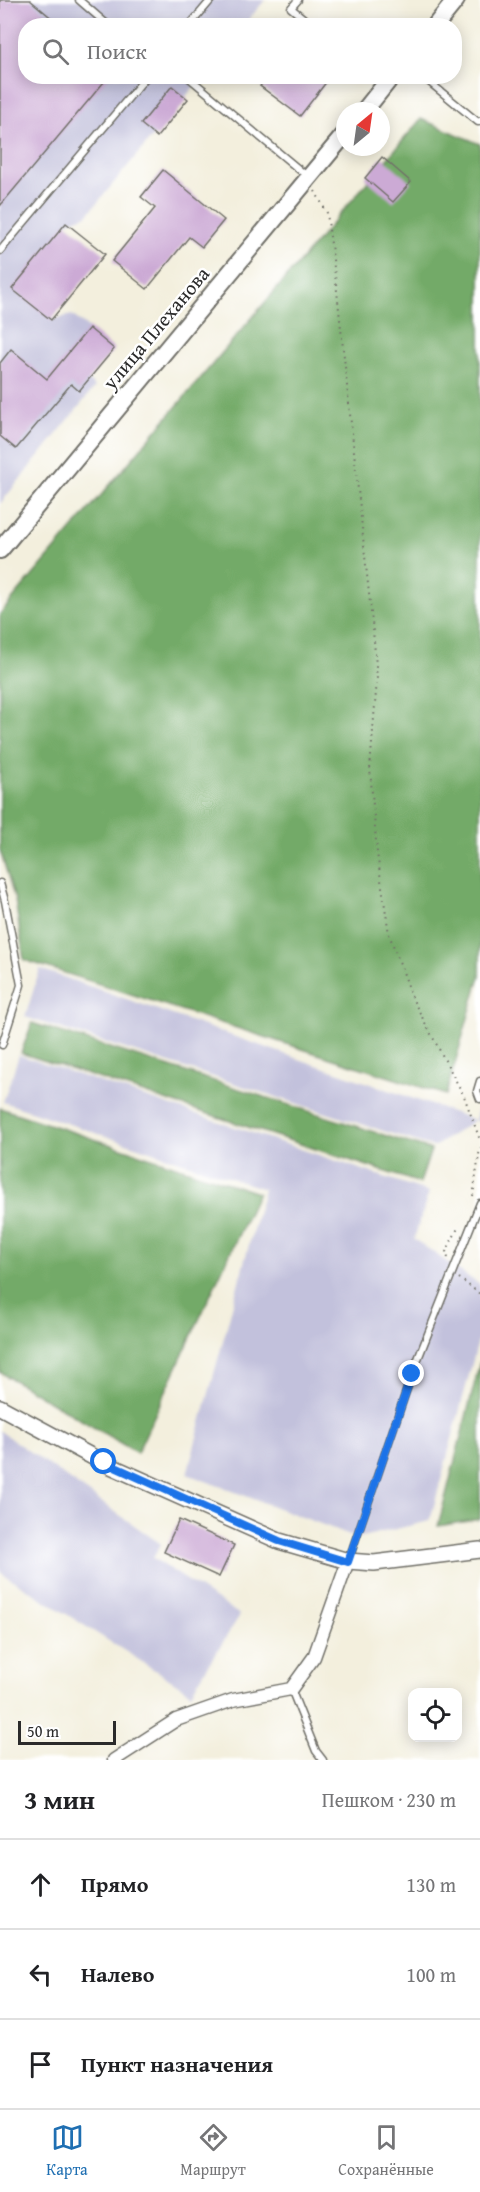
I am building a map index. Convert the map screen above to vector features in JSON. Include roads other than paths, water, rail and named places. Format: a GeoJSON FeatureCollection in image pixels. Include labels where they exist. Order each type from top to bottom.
{"type":"FeatureCollection","features":[{"type":"Feature","properties":{"kind":"main road"},"geometry":{"type":"LineString","coordinates":[[441,18],[456,0]]}},
{"type":"Feature","properties":{"kind":"main road"},"geometry":{"type":"LineString","coordinates":[[370,102],[383,84]]}},
{"type":"Feature","properties":{"kind":"main road","name":"улица Плеханова"},"geometry":{"type":"LineString","coordinates":[[0,550],[336,145]]}},
{"type":"Feature","properties":{"kind":"street"},"geometry":{"type":"LineString","coordinates":[[0,1407],[104,1462],[279,1541],[348,1562],[374,1563],[480,1550]]}},
{"type":"Feature","properties":{"kind":"street"},"geometry":{"type":"LineString","coordinates":[[114,1760],[176,1720],[233,1700],[291,1689],[314,1657],[348,1562]]}},
{"type":"Feature","properties":{"kind":"lane"},"geometry":{"type":"LineString","coordinates":[[79,0],[100,18]]}},
{"type":"Feature","properties":{"kind":"lane"},"geometry":{"type":"LineString","coordinates":[[196,18],[211,0]]}},
{"type":"Feature","properties":{"kind":"lane"},"geometry":{"type":"LineString","coordinates":[[298,0],[291,8],[303,18]]}},
{"type":"Feature","properties":{"kind":"lane"},"geometry":{"type":"LineString","coordinates":[[0,251],[140,84]]}},
{"type":"Feature","properties":{"kind":"lane"},"geometry":{"type":"LineString","coordinates":[[197,84],[309,178]]}},
{"type":"Feature","properties":{"kind":"lane"},"geometry":{"type":"LineString","coordinates":[[432,84],[478,122],[480,121]]}},
{"type":"Feature","properties":{"kind":"lane"},"geometry":{"type":"LineString","coordinates":[[0,883],[21,985],[2,1045]]}},
{"type":"Feature","properties":{"kind":"lane"},"geometry":{"type":"LineString","coordinates":[[480,1081],[477,1091],[480,1099]]}},
{"type":"Feature","properties":{"kind":"lane"},"geometry":{"type":"LineString","coordinates":[[348,1562],[412,1374],[480,1203]]}},
{"type":"Feature","properties":{"kind":"lane"},"geometry":{"type":"LineString","coordinates":[[291,1689],[316,1751],[323,1760]]}}]}
